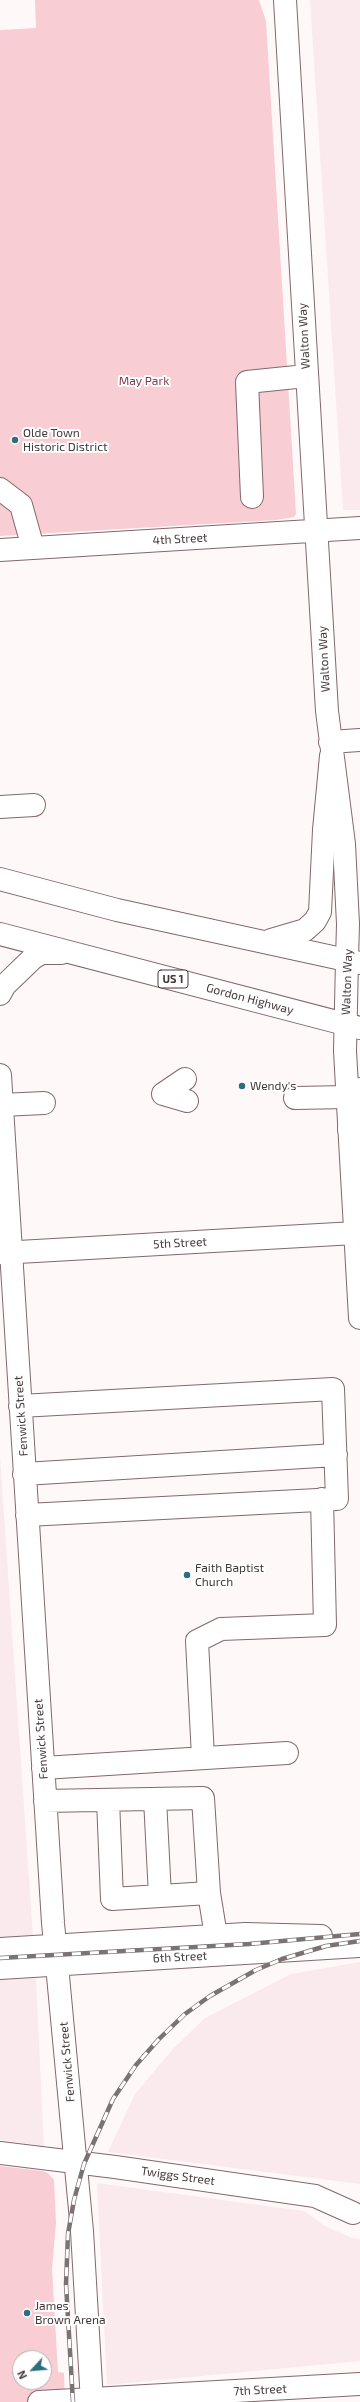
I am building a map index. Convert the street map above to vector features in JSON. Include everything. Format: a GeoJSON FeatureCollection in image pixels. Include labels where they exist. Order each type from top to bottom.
{"type":"FeatureCollection","features":[{"type":"Feature","properties":{"kind":"main road","name":"Walton Way"},"geometry":{"type":"LineString","coordinates":[[285,0],[306,376],[331,749],[352,844],[348,924],[354,962],[354,1153]]}},
{"type":"Feature","properties":{"kind":"main road"},"geometry":{"type":"LineString","coordinates":[[252,497],[246,382],[306,376]]}},
{"type":"Feature","properties":{"kind":"main road"},"geometry":{"type":"LineString","coordinates":[[0,489],[21,505],[33,548]]}},
{"type":"Feature","properties":{"kind":"main road","name":"4th Street"},"geometry":{"type":"LineString","coordinates":[[0,550],[360,528]]}},
{"type":"Feature","properties":{"kind":"main road"},"geometry":{"type":"LineString","coordinates":[[267,941],[297,934],[305,930],[315,921],[320,912],[324,830],[331,749],[360,740]]}},
{"type":"Feature","properties":{"kind":"main road"},"geometry":{"type":"LineString","coordinates":[[0,807],[34,805]]}},
{"type":"Feature","properties":{"kind":"main road"},"geometry":{"type":"LineString","coordinates":[[0,879],[117,910],[267,941],[354,962]]}},
{"type":"Feature","properties":{"kind":"main road","name":"Gordon Highway"},"geometry":{"type":"LineString","coordinates":[[0,934],[353,1026]]}},
{"type":"Feature","properties":{"kind":"main road"},"geometry":{"type":"LineString","coordinates":[[0,994],[9,980],[33,958],[42,953],[71,953]]}},
{"type":"Feature","properties":{"kind":"main road","name":"Fenwick Street"},"geometry":{"type":"LineString","coordinates":[[0,1075],[6,1253],[20,1406],[45,1801],[57,1955],[82,2231],[91,2401]]}},
{"type":"Feature","properties":{"kind":"main road"},"geometry":{"type":"LineString","coordinates":[[185,1079],[163,1094],[187,1102]]}},
{"type":"Feature","properties":{"kind":"main road"},"geometry":{"type":"LineString","coordinates":[[295,1098],[354,1093]]}},
{"type":"Feature","properties":{"kind":"main road"},"geometry":{"type":"LineString","coordinates":[[2,1105],[44,1103]]}},
{"type":"Feature","properties":{"kind":"main road"},"geometry":{"type":"LineString","coordinates":[[354,1153],[360,1318]]}},
{"type":"Feature","properties":{"kind":"main road","name":"5th Street"},"geometry":{"type":"LineString","coordinates":[[6,1253],[357,1233]]}},
{"type":"Feature","properties":{"kind":"main road"},"geometry":{"type":"LineString","coordinates":[[20,1406],[333,1389],[337,1499],[27,1515]]}},
{"type":"Feature","properties":{"kind":"main road"},"geometry":{"type":"LineString","coordinates":[[24,1474],[336,1455]]}},
{"type":"Feature","properties":{"kind":"main road"},"geometry":{"type":"LineString","coordinates":[[204,1757],[197,1641],[221,1629],[325,1625],[322,1499]]}},
{"type":"Feature","properties":{"kind":"main road"},"geometry":{"type":"LineString","coordinates":[[43,1768],[287,1753]]}},
{"type":"Feature","properties":{"kind":"main road"},"geometry":{"type":"LineString","coordinates":[[45,1801],[204,1798],[209,1893],[216,1936]]}},
{"type":"Feature","properties":{"kind":"main road"},"geometry":{"type":"LineString","coordinates":[[155,1799],[160,1896]]}},
{"type":"Feature","properties":{"kind":"main road"},"geometry":{"type":"LineString","coordinates":[[108,1800],[112,1899],[209,1893]]}},
{"type":"Feature","properties":{"kind":"main road","name":"6th Street"},"geometry":{"type":"LineString","coordinates":[[0,1968],[57,1955],[216,1936],[245,1934],[360,1937]]}},
{"type":"Feature","properties":{"kind":"main road","name":"6th Street"},"geometry":{"type":"LineString","coordinates":[[0,1949],[57,1955],[360,1946]]}},
{"type":"Feature","properties":{"kind":"main road","name":"Twiggs Street"},"geometry":{"type":"LineString","coordinates":[[0,2153],[315,2196],[353,2213]]}},
{"type":"Feature","properties":{"kind":"main road","name":"7th Street"},"geometry":{"type":"LineString","coordinates":[[39,2402],[91,2401],[360,2384]]}},
{"type":"Feature","properties":{"kind":"shaded area"},"geometry":{"type":"Polygon","coordinates":[[[310,0],[360,0],[360,510],[343,510],[310,0]]]}},
{"type":"Feature","properties":{"kind":"shaded area"},"geometry":{"type":"Polygon","coordinates":[[[0,1457],[33,1937],[0,1938],[0,1457]]]}},
{"type":"Feature","properties":{"kind":"shaded area"},"geometry":{"type":"Polygon","coordinates":[[[360,1962],[360,2184],[108,2152],[135,2094],[172,2050],[205,2018],[291,1974],[360,1962]]]}},
{"type":"Feature","properties":{"kind":"shaded area"},"geometry":{"type":"Polygon","coordinates":[[[36,1978],[44,2146],[0,2140],[0,1980],[36,1978]]]}},
{"type":"Feature","properties":{"kind":"shaded area"},"geometry":{"type":"Polygon","coordinates":[[[97,2183],[304,2211],[325,2226],[352,2238],[360,2239],[360,2361],[107,2385],[97,2183]]]}},
{"type":"Feature","properties":{"kind":"green space","name":"May Park"},"geometry":{"type":"Polygon","coordinates":[[[35,0],[259,0],[266,21],[296,514],[294,517],[276,520],[0,536],[0,30],[36,28],[35,0]]]}},
{"type":"Feature","properties":{"kind":"green space","name":"James Brown Arena"},"geometry":{"type":"Polygon","coordinates":[[[0,2166],[42,2171],[48,2173],[54,2180],[56,2223],[52,2269],[58,2372],[64,2373],[65,2402],[0,2402],[0,2166]]]}},
{"type":"Feature","properties":{"kind":"railway"},"geometry":{"type":"LineString","coordinates":[[0,1958],[249,1944],[360,1934]]}},
{"type":"Feature","properties":{"kind":"railway"},"geometry":{"type":"LineString","coordinates":[[73,2402],[66,2284],[68,2234],[74,2200],[84,2164],[113,2099],[136,2065],[159,2039],[185,2014],[210,1996],[256,1970],[282,1959],[326,1946],[360,1941]]}},
{"type":"Feature","properties":{"kind":"place","name":"Olde Town Historic District"},"geometry":{"type":"Point","coordinates":[15,440]}},
{"type":"Feature","properties":{"kind":"place","name":"Wendy's"},"geometry":{"type":"Point","coordinates":[242,1086]}},
{"type":"Feature","properties":{"kind":"place","name":"Faith Baptist Church"},"geometry":{"type":"Point","coordinates":[187,1575]}},
{"type":"Feature","properties":{"kind":"place","name":"James Brown Arena"},"geometry":{"type":"Point","coordinates":[27,2313]}}]}
